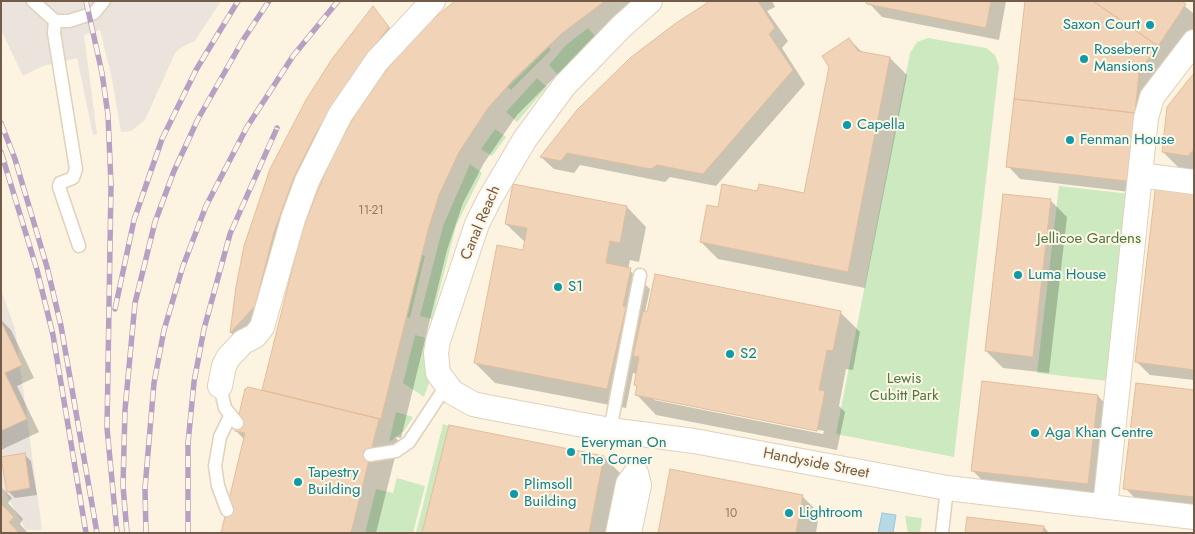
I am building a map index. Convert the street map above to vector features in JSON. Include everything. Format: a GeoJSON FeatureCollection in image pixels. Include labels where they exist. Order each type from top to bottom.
{"type":"FeatureCollection","features":[{"type":"Feature","properties":{"kind":"street"},"geometry":{"type":"LineString","coordinates":[[220,386],[224,366],[228,358],[243,342],[255,336],[262,327],[295,212],[311,172],[340,115],[377,62],[433,1]]}},
{"type":"Feature","properties":{"kind":"street","name":"Canal Reach"},"geometry":{"type":"LineString","coordinates":[[446,386],[436,364],[438,341],[477,224],[492,194],[525,139],[564,86],[614,33],[650,1]]}},
{"type":"Feature","properties":{"kind":"street"},"geometry":{"type":"LineString","coordinates":[[1104,507],[1146,118],[1152,97],[1194,42]]}},
{"type":"Feature","properties":{"kind":"street"},"geometry":{"type":"LineString","coordinates":[[1140,176],[1194,182]]}},
{"type":"Feature","properties":{"kind":"street","name":"Handyside Street"},"geometry":{"type":"LineString","coordinates":[[446,386],[461,399],[473,404],[610,430],[694,441],[947,488],[1194,518]]}},
{"type":"Feature","properties":{"kind":"street"},"geometry":{"type":"LineString","coordinates":[[618,533],[628,484],[636,473],[644,435]]}},
{"type":"Feature","properties":{"kind":"street"},"geometry":{"type":"LineString","coordinates":[[629,533],[639,485],[636,473]]}},
{"type":"Feature","properties":{"kind":"lane"},"geometry":{"type":"LineString","coordinates":[[33,1],[55,21],[69,20],[94,13],[104,1]]}},
{"type":"Feature","properties":{"kind":"lane"},"geometry":{"type":"LineString","coordinates":[[55,21],[54,32],[76,169],[73,178],[60,183],[59,187],[79,246]]}},
{"type":"Feature","properties":{"kind":"lane"},"geometry":{"type":"LineString","coordinates":[[610,430],[640,275]]}},
{"type":"Feature","properties":{"kind":"lane"},"geometry":{"type":"LineString","coordinates":[[220,386],[222,400],[233,420],[220,437],[216,466],[218,486],[227,510]]}},
{"type":"Feature","properties":{"kind":"lane"},"geometry":{"type":"LineString","coordinates":[[370,455],[396,451],[409,442],[446,386]]}},
{"type":"Feature","properties":{"kind":"lane"},"geometry":{"type":"LineString","coordinates":[[942,533],[947,488]]}},
{"type":"Feature","properties":{"kind":"shaded area"},"geometry":{"type":"Polygon","coordinates":[[[1,1],[221,1],[195,41],[182,47],[175,53],[145,120],[131,131],[121,132],[111,74],[100,30],[84,35],[97,134],[93,135],[77,58],[43,66],[23,76],[1,30],[1,1]]]}},
{"type":"Feature","properties":{"kind":"shaded area"},"geometry":{"type":"Polygon","coordinates":[[[1,290],[15,329],[42,530],[26,530],[1,485],[1,290]]]}},
{"type":"Feature","properties":{"kind":"green space"},"geometry":{"type":"Polygon","coordinates":[[[588,28],[595,36],[558,75],[549,65],[566,45],[588,28]]]}},
{"type":"Feature","properties":{"kind":"green space","name":"Lewis Cubitt Park"},"geometry":{"type":"Polygon","coordinates":[[[928,38],[986,48],[995,55],[999,66],[954,457],[836,434],[910,53],[917,42],[928,38]]]}},
{"type":"Feature","properties":{"kind":"green space"},"geometry":{"type":"Polygon","coordinates":[[[549,47],[551,50],[511,90],[508,87],[549,47]]]}},
{"type":"Feature","properties":{"kind":"green space"},"geometry":{"type":"Polygon","coordinates":[[[537,78],[547,87],[517,122],[506,112],[537,78]]]}},
{"type":"Feature","properties":{"kind":"green space"},"geometry":{"type":"Polygon","coordinates":[[[495,129],[506,137],[492,156],[481,149],[495,129]]]}},
{"type":"Feature","properties":{"kind":"green space"},"geometry":{"type":"Polygon","coordinates":[[[470,164],[482,173],[456,226],[432,319],[420,316],[443,226],[470,164]]]}},
{"type":"Feature","properties":{"kind":"green space","name":"Jellicoe Gardens"},"geometry":{"type":"Polygon","coordinates":[[[1059,186],[1130,194],[1108,381],[1037,373],[1059,186]]]}},
{"type":"Feature","properties":{"kind":"green space"},"geometry":{"type":"Polygon","coordinates":[[[422,255],[425,256],[410,318],[407,317],[422,255]]]}},
{"type":"Feature","properties":{"kind":"green space"},"geometry":{"type":"Polygon","coordinates":[[[415,335],[427,338],[424,360],[431,377],[424,397],[403,383],[415,335]]]}},
{"type":"Feature","properties":{"kind":"green space"},"geometry":{"type":"Polygon","coordinates":[[[396,412],[413,417],[404,431],[389,442],[396,412]]]}},
{"type":"Feature","properties":{"kind":"green space"},"geometry":{"type":"Polygon","coordinates":[[[443,424],[449,426],[422,533],[416,533],[443,424]]]}},
{"type":"Feature","properties":{"kind":"green space"},"geometry":{"type":"Polygon","coordinates":[[[397,478],[425,486],[413,533],[365,533],[376,489],[393,493],[397,478]]]}},
{"type":"Feature","properties":{"kind":"green space"},"geometry":{"type":"Polygon","coordinates":[[[905,516],[922,518],[920,533],[908,533],[905,516]]]}},
{"type":"Feature","properties":{"kind":"water"},"geometry":{"type":"Polygon","coordinates":[[[882,513],[896,515],[893,533],[878,533],[882,513]]]}},
{"type":"Feature","properties":{"kind":"building"},"geometry":{"type":"Polygon","coordinates":[[[455,1],[605,1],[561,34],[513,80],[488,108],[459,152],[439,195],[428,230],[381,419],[262,390],[302,230],[332,156],[357,112],[385,72],[420,30],[455,1]]]}},
{"type":"Feature","properties":{"kind":"building"},"geometry":{"type":"Polygon","coordinates":[[[710,1],[758,1],[775,28],[769,34],[793,70],[703,174],[657,165],[651,169],[567,153],[561,161],[540,157],[577,110],[630,58],[676,23],[710,1]]]}},
{"type":"Feature","properties":{"kind":"building"},"geometry":{"type":"Polygon","coordinates":[[[865,1],[991,1],[986,28],[867,4],[865,1]]]}},
{"type":"Feature","properties":{"kind":"building","name":"Roseberry Mansions"},"geometry":{"type":"Polygon","coordinates":[[[1025,1],[1093,1],[1158,46],[1139,72],[1135,113],[1014,99],[1025,1]]]}},
{"type":"Feature","properties":{"kind":"building","name":"Saxon Court"},"geometry":{"type":"Polygon","coordinates":[[[1093,1],[1182,1],[1186,4],[1158,46],[1093,1]]]}},
{"type":"Feature","properties":{"kind":"building"},"geometry":{"type":"Polygon","coordinates":[[[373,6],[389,27],[352,75],[315,135],[294,177],[274,232],[255,306],[230,333],[244,246],[270,169],[306,100],[332,59],[373,6]]]}},
{"type":"Feature","properties":{"kind":"building","name":"Capella"},"geometry":{"type":"Polygon","coordinates":[[[849,38],[858,51],[890,57],[848,272],[700,242],[707,205],[718,207],[722,184],[757,191],[759,184],[804,193],[829,67],[822,56],[849,38]]]}},
{"type":"Feature","properties":{"kind":"building"},"geometry":{"type":"Polygon","coordinates":[[[1194,73],[1194,149],[1188,156],[1162,152],[1167,107],[1194,73]]]}},
{"type":"Feature","properties":{"kind":"building","name":"Fenman House"},"geometry":{"type":"Polygon","coordinates":[[[1014,99],[1135,113],[1127,181],[1006,167],[1014,99]]]}},
{"type":"Feature","properties":{"kind":"building"},"geometry":{"type":"Polygon","coordinates":[[[1156,183],[1194,187],[1194,370],[1135,362],[1156,183]]]}},
{"type":"Feature","properties":{"kind":"building","name":"S1"},"geometry":{"type":"Polygon","coordinates":[[[513,184],[627,206],[620,243],[610,241],[606,263],[631,268],[623,306],[626,307],[607,389],[474,363],[497,245],[523,250],[527,228],[505,224],[513,184]]]}},
{"type":"Feature","properties":{"kind":"building","name":"Luma House"},"geometry":{"type":"Polygon","coordinates":[[[1003,194],[1051,199],[1033,357],[985,351],[1003,194]]]}},
{"type":"Feature","properties":{"kind":"building","name":"S2"},"geometry":{"type":"Polygon","coordinates":[[[655,274],[841,311],[833,351],[827,350],[819,390],[825,391],[817,431],[635,395],[637,386],[634,385],[639,357],[633,356],[643,311],[647,312],[655,274]]]}},
{"type":"Feature","properties":{"kind":"building"},"geometry":{"type":"Polygon","coordinates":[[[1,321],[22,365],[5,373],[27,419],[1,431],[1,321]]]}},
{"type":"Feature","properties":{"kind":"building","name":"Aga Khan Centre"},"geometry":{"type":"Polygon","coordinates":[[[982,381],[1098,395],[1088,484],[971,471],[982,381]]]}},
{"type":"Feature","properties":{"kind":"building"},"geometry":{"type":"Polygon","coordinates":[[[1136,383],[1194,390],[1194,497],[1123,489],[1136,383]]]}},
{"type":"Feature","properties":{"kind":"building","name":"Tapestry Building"},"geometry":{"type":"Polygon","coordinates":[[[248,387],[379,419],[351,533],[221,533],[245,433],[235,431],[245,389],[248,387]]]}},
{"type":"Feature","properties":{"kind":"building","name":"Plimsoll Building"},"geometry":{"type":"Polygon","coordinates":[[[449,425],[604,456],[589,533],[422,533],[449,425]]]}},
{"type":"Feature","properties":{"kind":"building"},"geometry":{"type":"Polygon","coordinates":[[[25,453],[30,488],[7,492],[1,457],[25,453]]]}},
{"type":"Feature","properties":{"kind":"building"},"geometry":{"type":"Polygon","coordinates":[[[670,469],[803,495],[796,533],[658,533],[670,469]]]}},
{"type":"Feature","properties":{"kind":"building"},"geometry":{"type":"Polygon","coordinates":[[[1,504],[14,517],[9,522],[19,533],[1,533],[1,504]]]}},
{"type":"Feature","properties":{"kind":"building"},"geometry":{"type":"Polygon","coordinates":[[[967,517],[1044,526],[1043,533],[965,533],[967,517]]]}},
{"type":"Feature","properties":{"kind":"railway"},"geometry":{"type":"LineString","coordinates":[[86,1],[102,73],[108,115],[111,185],[107,428],[117,533]]}},
{"type":"Feature","properties":{"kind":"railway"},"geometry":{"type":"LineString","coordinates":[[115,309],[134,220],[162,139],[196,70],[238,1]]}},
{"type":"Feature","properties":{"kind":"railway"},"geometry":{"type":"LineString","coordinates":[[127,533],[123,486],[125,410],[135,303],[155,222],[174,171],[198,119],[243,40],[269,1]]}},
{"type":"Feature","properties":{"kind":"railway"},"geometry":{"type":"LineString","coordinates":[[146,533],[145,488],[154,383],[164,330],[183,266],[206,206],[247,127],[293,56],[338,1]]}},
{"type":"Feature","properties":{"kind":"railway"},"geometry":{"type":"LineString","coordinates":[[1,123],[15,159],[47,267],[61,326],[97,533]]}},
{"type":"Feature","properties":{"kind":"railway"},"geometry":{"type":"LineString","coordinates":[[188,533],[188,443],[194,382],[204,329],[230,234],[277,128]]}},
{"type":"Feature","properties":{"kind":"railway"},"geometry":{"type":"LineString","coordinates":[[1,152],[37,270],[53,335],[86,533]]}},
{"type":"Feature","properties":{"kind":"place","name":"Saxon Court"},"geometry":{"type":"Point","coordinates":[1150,25]}},
{"type":"Feature","properties":{"kind":"place","name":"Roseberry Mansions"},"geometry":{"type":"Point","coordinates":[1084,59]}},
{"type":"Feature","properties":{"kind":"place","name":"Capella"},"geometry":{"type":"Point","coordinates":[847,125]}},
{"type":"Feature","properties":{"kind":"place","name":"Fenman House"},"geometry":{"type":"Point","coordinates":[1070,140]}},
{"type":"Feature","properties":{"kind":"place","name":"Luma House"},"geometry":{"type":"Point","coordinates":[1018,275]}},
{"type":"Feature","properties":{"kind":"place","name":"S1"},"geometry":{"type":"Point","coordinates":[558,287]}},
{"type":"Feature","properties":{"kind":"place","name":"S2"},"geometry":{"type":"Point","coordinates":[730,354]}},
{"type":"Feature","properties":{"kind":"place","name":"Aga Khan Centre"},"geometry":{"type":"Point","coordinates":[1035,433]}},
{"type":"Feature","properties":{"kind":"place","name":"Everyman On The Corner"},"geometry":{"type":"Point","coordinates":[571,452]}},
{"type":"Feature","properties":{"kind":"place","name":"Tapestry Building"},"geometry":{"type":"Point","coordinates":[298,482]}},
{"type":"Feature","properties":{"kind":"place","name":"Plimsoll Building"},"geometry":{"type":"Point","coordinates":[514,494]}},
{"type":"Feature","properties":{"kind":"place","name":"Lightroom"},"geometry":{"type":"Point","coordinates":[789,513]}}]}
